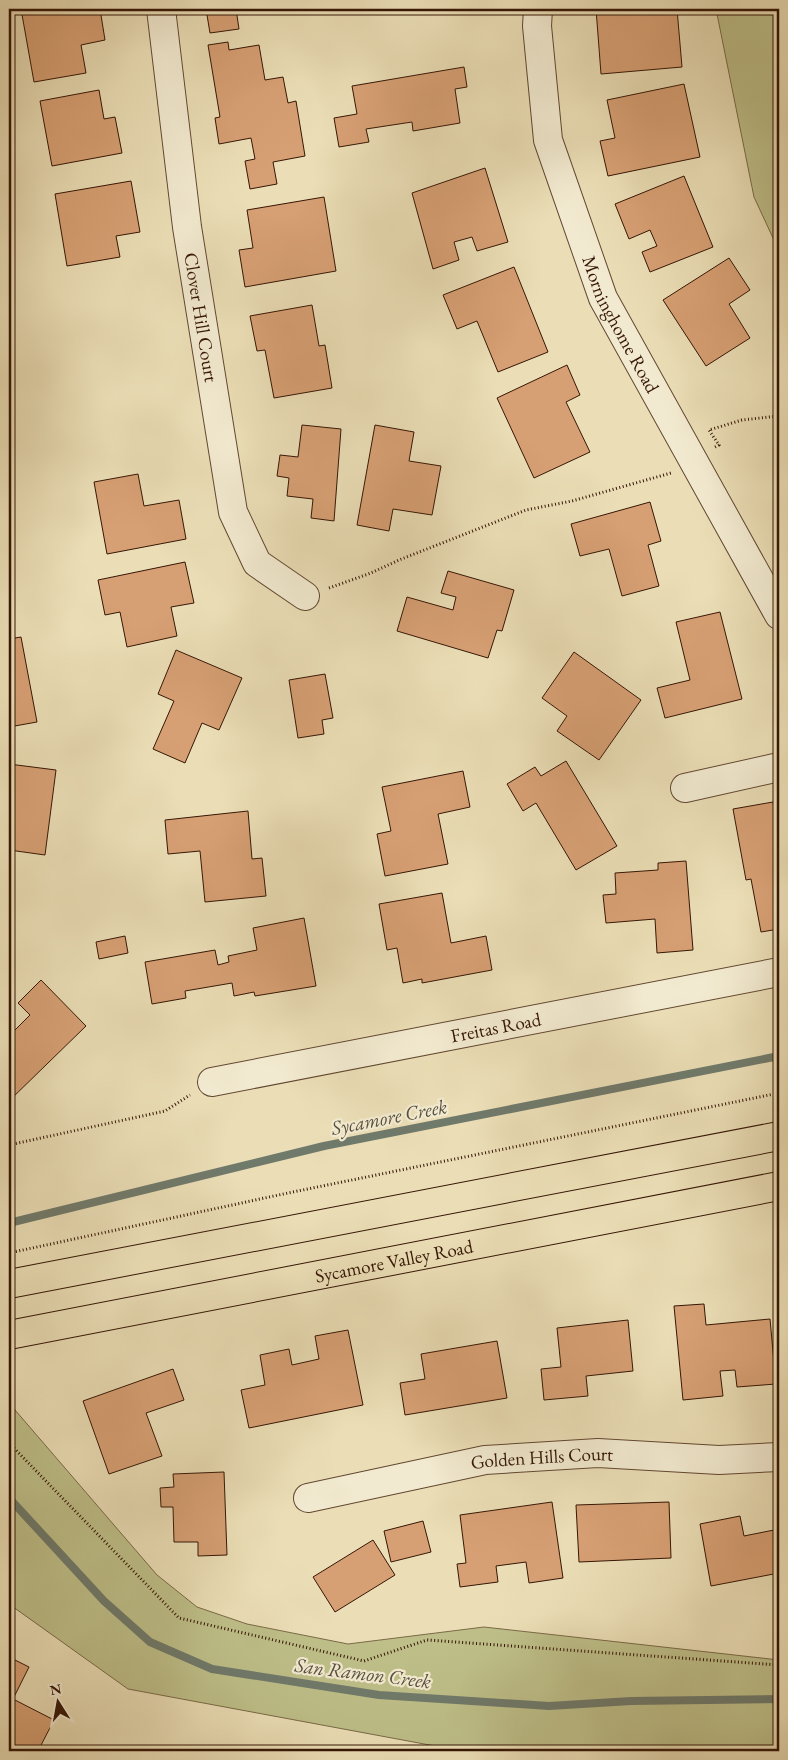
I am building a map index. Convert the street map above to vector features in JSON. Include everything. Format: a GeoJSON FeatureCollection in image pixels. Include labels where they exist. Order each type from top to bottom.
{"type":"FeatureCollection","features":[{"type":"Feature","properties":{"kind":"main road"},"geometry":{"type":"LineString","coordinates":[[9,1284],[779,1136]]}},
{"type":"Feature","properties":{"kind":"main road","name":"Sycamore Valley Road"},"geometry":{"type":"LineString","coordinates":[[9,1335],[779,1186]]}},
{"type":"Feature","properties":{"kind":"street","name":"Clover Hill Court"},"geometry":{"type":"LineString","coordinates":[[161,9],[187,227],[233,512],[257,563],[305,596]]}},
{"type":"Feature","properties":{"kind":"street","name":"Morninghome Road"},"geometry":{"type":"LineString","coordinates":[[538,9],[537,26],[548,140],[603,298],[779,615]]}},
{"type":"Feature","properties":{"kind":"street"},"geometry":{"type":"LineString","coordinates":[[685,788],[779,767]]}},
{"type":"Feature","properties":{"kind":"street","name":"Freitas Road"},"geometry":{"type":"LineString","coordinates":[[212,1082],[779,972]]}},
{"type":"Feature","properties":{"kind":"street","name":"Golden Hills Court"},"geometry":{"type":"LineString","coordinates":[[308,1498],[485,1460],[598,1453],[719,1460],[779,1457]]}},
{"type":"Feature","properties":{"kind":"path"},"geometry":{"type":"LineString","coordinates":[[305,596],[371,573],[399,560],[526,510],[572,501],[672,472],[719,445],[709,430],[742,420],[779,416]]}},
{"type":"Feature","properties":{"kind":"path"},"geometry":{"type":"LineString","coordinates":[[9,1144],[165,1111],[212,1082]]}},
{"type":"Feature","properties":{"kind":"path"},"geometry":{"type":"LineString","coordinates":[[9,1253],[279,1195],[779,1093]]}},
{"type":"Feature","properties":{"kind":"path"},"geometry":{"type":"LineString","coordinates":[[9,1443],[178,1618],[364,1661],[427,1640],[779,1665]]}},
{"type":"Feature","properties":{"kind":"green space"},"geometry":{"type":"Polygon","coordinates":[[[716,9],[779,9],[779,251],[754,197],[716,9]]]}},
{"type":"Feature","properties":{"kind":"green space"},"geometry":{"type":"Polygon","coordinates":[[[9,1403],[157,1575],[197,1607],[247,1624],[348,1644],[484,1627],[779,1660],[779,1751],[462,1751],[128,1689],[9,1604],[9,1403]]]}},
{"type":"Feature","properties":{"kind":"building"},"geometry":{"type":"Polygon","coordinates":[[[21,9],[100,9],[105,40],[81,45],[86,73],[34,82],[21,9]]]}},
{"type":"Feature","properties":{"kind":"building"},"geometry":{"type":"Polygon","coordinates":[[[206,9],[236,9],[239,29],[210,33],[206,9]]]}},
{"type":"Feature","properties":{"kind":"building"},"geometry":{"type":"Polygon","coordinates":[[[596,9],[630,9],[630,11],[677,9],[682,67],[601,74],[596,9]]]}},
{"type":"Feature","properties":{"kind":"building"},"geometry":{"type":"Polygon","coordinates":[[[228,42],[229,50],[259,45],[265,80],[283,77],[288,103],[296,101],[305,156],[273,162],[277,184],[250,189],[245,161],[255,159],[251,138],[219,144],[215,118],[220,117],[208,45],[228,42]]]}},
{"type":"Feature","properties":{"kind":"building"},"geometry":{"type":"Polygon","coordinates":[[[464,67],[467,87],[455,89],[460,123],[413,131],[412,122],[366,129],[369,142],[339,147],[334,118],[357,114],[352,86],[464,67]]]}},
{"type":"Feature","properties":{"kind":"building"},"geometry":{"type":"Polygon","coordinates":[[[684,84],[700,157],[608,176],[600,141],[615,138],[607,100],[684,84]]]}},
{"type":"Feature","properties":{"kind":"building"},"geometry":{"type":"Polygon","coordinates":[[[99,90],[104,119],[115,117],[122,153],[52,166],[40,101],[99,90]]]}},
{"type":"Feature","properties":{"kind":"building"},"geometry":{"type":"Polygon","coordinates":[[[485,168],[508,242],[477,251],[472,237],[454,242],[459,260],[433,269],[412,193],[485,168]]]}},
{"type":"Feature","properties":{"kind":"building"},"geometry":{"type":"Polygon","coordinates":[[[684,176],[713,247],[650,272],[642,252],[657,246],[650,230],[629,239],[615,204],[684,176]]]}},
{"type":"Feature","properties":{"kind":"building"},"geometry":{"type":"Polygon","coordinates":[[[131,181],[140,232],[116,236],[120,257],[67,266],[55,194],[131,181]]]}},
{"type":"Feature","properties":{"kind":"building"},"geometry":{"type":"Polygon","coordinates":[[[324,197],[336,271],[245,287],[239,250],[253,248],[247,210],[324,197]]]}},
{"type":"Feature","properties":{"kind":"building"},"geometry":{"type":"Polygon","coordinates":[[[729,258],[750,290],[729,304],[750,338],[706,366],[663,300],[729,258]]]}},
{"type":"Feature","properties":{"kind":"building"},"geometry":{"type":"Polygon","coordinates":[[[514,267],[548,352],[498,372],[477,321],[457,329],[443,295],[514,267]]]}},
{"type":"Feature","properties":{"kind":"building"},"geometry":{"type":"Polygon","coordinates":[[[312,305],[319,346],[325,345],[332,388],[274,398],[265,350],[257,351],[250,316],[312,305]]]}},
{"type":"Feature","properties":{"kind":"building"},"geometry":{"type":"Polygon","coordinates":[[[567,365],[580,395],[566,402],[590,452],[534,478],[497,398],[567,365]]]}},
{"type":"Feature","properties":{"kind":"building"},"geometry":{"type":"Polygon","coordinates":[[[302,425],[341,429],[334,521],[311,518],[313,499],[287,496],[289,478],[277,476],[280,455],[298,457],[302,425]]]}},
{"type":"Feature","properties":{"kind":"building"},"geometry":{"type":"Polygon","coordinates":[[[375,425],[414,432],[409,461],[441,466],[432,515],[393,509],[389,531],[357,525],[375,425]]]}},
{"type":"Feature","properties":{"kind":"building"},"geometry":{"type":"Polygon","coordinates":[[[138,474],[144,506],[179,500],[186,539],[107,554],[94,482],[138,474]]]}},
{"type":"Feature","properties":{"kind":"building"},"geometry":{"type":"Polygon","coordinates":[[[650,502],[661,541],[648,545],[659,586],[622,596],[609,549],[580,556],[571,524],[650,502]]]}},
{"type":"Feature","properties":{"kind":"building"},"geometry":{"type":"Polygon","coordinates":[[[185,562],[194,603],[171,607],[177,636],[127,647],[120,612],[105,615],[98,580],[185,562]]]}},
{"type":"Feature","properties":{"kind":"building"},"geometry":{"type":"Polygon","coordinates":[[[448,571],[514,590],[502,631],[497,630],[488,658],[397,631],[407,597],[453,610],[456,597],[441,593],[448,571]]]}},
{"type":"Feature","properties":{"kind":"building"},"geometry":{"type":"Polygon","coordinates":[[[720,612],[742,699],[665,718],[657,688],[690,680],[676,622],[720,612]]]}},
{"type":"Feature","properties":{"kind":"building"},"geometry":{"type":"Polygon","coordinates":[[[21,637],[37,722],[9,727],[9,639],[21,637]]]}},
{"type":"Feature","properties":{"kind":"building"},"geometry":{"type":"Polygon","coordinates":[[[176,650],[242,678],[219,730],[202,723],[185,763],[153,749],[174,701],[158,694],[176,650]]]}},
{"type":"Feature","properties":{"kind":"building"},"geometry":{"type":"Polygon","coordinates":[[[574,652],[641,700],[599,760],[557,731],[567,716],[542,698],[574,652]]]}},
{"type":"Feature","properties":{"kind":"building"},"geometry":{"type":"Polygon","coordinates":[[[325,674],[333,718],[322,720],[324,734],[298,738],[289,680],[325,674]]]}},
{"type":"Feature","properties":{"kind":"building"},"geometry":{"type":"Polygon","coordinates":[[[566,761],[617,846],[576,870],[536,803],[523,811],[507,784],[535,767],[541,776],[566,761]]]}},
{"type":"Feature","properties":{"kind":"building"},"geometry":{"type":"Polygon","coordinates":[[[9,764],[56,770],[45,855],[9,850],[9,764]]]}},
{"type":"Feature","properties":{"kind":"building"},"geometry":{"type":"Polygon","coordinates":[[[463,771],[470,807],[438,814],[448,864],[385,876],[377,834],[391,831],[382,787],[463,771]]]}},
{"type":"Feature","properties":{"kind":"building"},"geometry":{"type":"Polygon","coordinates":[[[773,802],[779,839],[779,929],[761,932],[751,879],[746,880],[733,809],[773,802]]]}},
{"type":"Feature","properties":{"kind":"building"},"geometry":{"type":"Polygon","coordinates":[[[248,811],[252,859],[262,858],[266,896],[205,902],[200,851],[168,854],[165,820],[248,811]]]}},
{"type":"Feature","properties":{"kind":"building"},"geometry":{"type":"Polygon","coordinates":[[[686,861],[693,950],[657,953],[655,919],[606,923],[603,895],[616,894],[615,873],[658,870],[658,863],[686,861]]]}},
{"type":"Feature","properties":{"kind":"building"},"geometry":{"type":"Polygon","coordinates":[[[442,893],[451,943],[486,936],[492,970],[422,983],[422,979],[403,983],[397,948],[387,950],[379,904],[442,893]]]}},
{"type":"Feature","properties":{"kind":"building"},"geometry":{"type":"Polygon","coordinates":[[[304,918],[316,986],[255,996],[254,992],[234,996],[232,983],[185,991],[186,998],[152,1004],[145,962],[215,950],[218,965],[229,962],[228,956],[257,950],[253,928],[304,918]]]}},
{"type":"Feature","properties":{"kind":"building"},"geometry":{"type":"Polygon","coordinates":[[[125,936],[128,953],[99,959],[96,942],[125,936]]]}},
{"type":"Feature","properties":{"kind":"building"},"geometry":{"type":"Polygon","coordinates":[[[41,980],[86,1026],[9,1101],[9,1053],[11,1051],[9,1048],[9,1036],[30,1015],[18,1003],[41,980]]]}},
{"type":"Feature","properties":{"kind":"building"},"geometry":{"type":"Polygon","coordinates":[[[704,1304],[706,1325],[770,1319],[776,1384],[737,1387],[735,1370],[720,1371],[723,1396],[683,1400],[674,1306],[704,1304]]]}},
{"type":"Feature","properties":{"kind":"building"},"geometry":{"type":"Polygon","coordinates":[[[628,1320],[633,1371],[586,1376],[588,1396],[544,1400],[541,1369],[561,1367],[557,1328],[628,1320]]]}},
{"type":"Feature","properties":{"kind":"building"},"geometry":{"type":"Polygon","coordinates":[[[348,1330],[363,1405],[249,1428],[241,1390],[265,1385],[260,1355],[289,1349],[292,1365],[319,1359],[315,1336],[348,1330]]]}},
{"type":"Feature","properties":{"kind":"building"},"geometry":{"type":"Polygon","coordinates":[[[497,1341],[507,1398],[405,1415],[400,1383],[425,1379],[421,1354],[497,1341]]]}},
{"type":"Feature","properties":{"kind":"building"},"geometry":{"type":"Polygon","coordinates":[[[173,1369],[184,1400],[146,1413],[162,1456],[109,1474],[83,1401],[173,1369]]]}},
{"type":"Feature","properties":{"kind":"building"},"geometry":{"type":"Polygon","coordinates":[[[224,1472],[227,1555],[198,1556],[198,1542],[174,1542],[173,1507],[161,1507],[160,1488],[174,1487],[173,1474],[224,1472]]]}},
{"type":"Feature","properties":{"kind":"building"},"geometry":{"type":"Polygon","coordinates":[[[552,1502],[563,1578],[529,1583],[526,1562],[496,1566],[498,1582],[460,1587],[457,1564],[466,1563],[460,1515],[552,1502]]]}},
{"type":"Feature","properties":{"kind":"building"},"geometry":{"type":"Polygon","coordinates":[[[669,1502],[671,1558],[579,1562],[576,1505],[669,1502]]]}},
{"type":"Feature","properties":{"kind":"building"},"geometry":{"type":"Polygon","coordinates":[[[740,1516],[744,1536],[779,1529],[779,1573],[711,1586],[700,1524],[740,1516]]]}},
{"type":"Feature","properties":{"kind":"building"},"geometry":{"type":"Polygon","coordinates":[[[423,1521],[431,1552],[391,1562],[384,1531],[423,1521]]]}},
{"type":"Feature","properties":{"kind":"building"},"geometry":{"type":"Polygon","coordinates":[[[373,1540],[395,1575],[335,1612],[313,1577],[373,1540]]]}},
{"type":"Feature","properties":{"kind":"building"},"geometry":{"type":"Polygon","coordinates":[[[9,1657],[29,1667],[13,1699],[54,1720],[38,1751],[9,1751],[14,1740],[9,1737],[9,1657]]]}},
{"type":"Feature","properties":{"kind":"waterway","name":"Sycamore Creek"},"geometry":{"type":"LineString","coordinates":[[9,1223],[324,1146],[779,1056]]}},
{"type":"Feature","properties":{"kind":"waterway","name":"San Ramon Creek"},"geometry":{"type":"LineString","coordinates":[[9,1498],[104,1601],[150,1642],[212,1669],[379,1695],[549,1706],[631,1701],[779,1699]]}}]}
